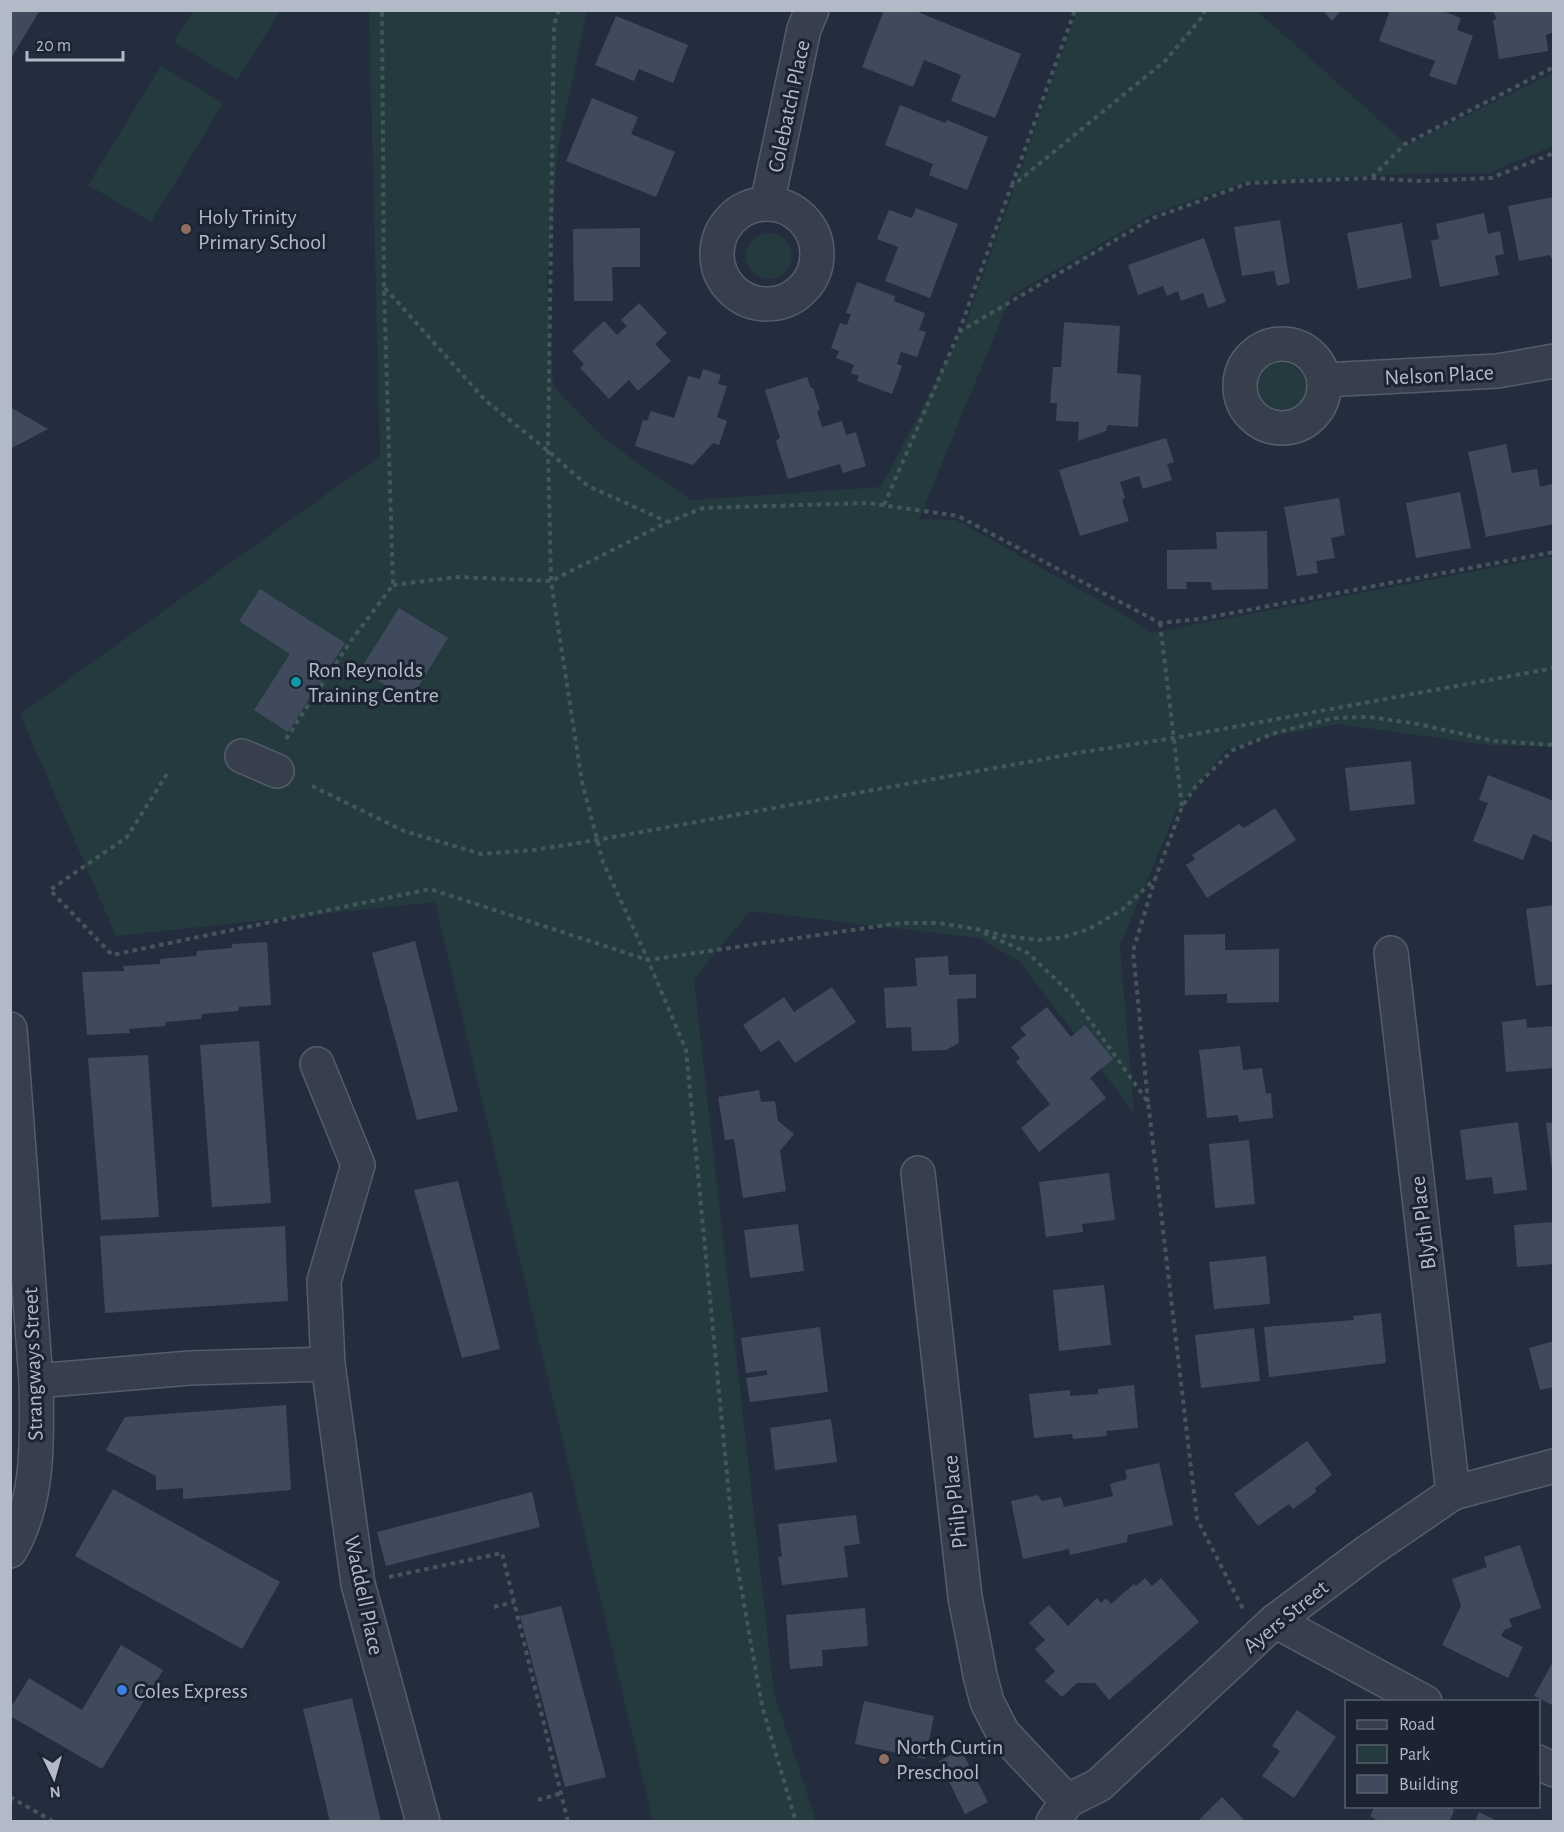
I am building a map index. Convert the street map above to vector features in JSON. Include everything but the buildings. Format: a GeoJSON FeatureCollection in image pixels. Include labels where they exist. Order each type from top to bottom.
{"type":"FeatureCollection","features":[{"type":"Feature","properties":{"kind":"street","name":"Colebatch Place"},"geometry":{"type":"LineString","coordinates":[[767,204],[804,29],[812,10]]}},
{"type":"Feature","properties":{"kind":"street","name":"Nelson Place"},"geometry":{"type":"LineString","coordinates":[[1324,380],[1497,371],[1554,361]]}},
{"type":"Feature","properties":{"kind":"street"},"geometry":{"type":"LineString","coordinates":[[242,756],[277,771]]}},
{"type":"Feature","properties":{"kind":"street","name":"Blyth Place"},"geometry":{"type":"LineString","coordinates":[[1391,952],[1453,1493]]}},
{"type":"Feature","properties":{"kind":"street","name":"Strangways Street"},"geometry":{"type":"LineString","coordinates":[[10,1029],[15,1126],[36,1381],[36,1446],[30,1503],[21,1533],[10,1551]]}},
{"type":"Feature","properties":{"kind":"street","name":"Waddell Place"},"geometry":{"type":"LineString","coordinates":[[317,1064],[358,1164],[324,1281],[328,1364],[358,1584],[423,1821]]}},
{"type":"Feature","properties":{"kind":"street","name":"Philp Place"},"geometry":{"type":"LineString","coordinates":[[918,1173],[965,1597],[980,1675],[987,1702],[1003,1733],[1060,1811]]}},
{"type":"Feature","properties":{"kind":"street"},"geometry":{"type":"LineString","coordinates":[[36,1381],[190,1368],[328,1364]]}},
{"type":"Feature","properties":{"kind":"street","name":"Ayers Street"},"geometry":{"type":"LineString","coordinates":[[1060,1811],[1099,1785],[1260,1617],[1367,1552],[1453,1493],[1554,1466]]}},
{"type":"Feature","properties":{"kind":"street"},"geometry":{"type":"LineString","coordinates":[[1260,1617],[1423,1700]]}},
{"type":"Feature","properties":{"kind":"street"},"geometry":{"type":"LineString","coordinates":[[1540,1763],[1554,1770]]}},
{"type":"Feature","properties":{"kind":"path"},"geometry":{"type":"LineString","coordinates":[[279,737],[287,739],[350,642],[393,585],[384,287],[382,10]]}},
{"type":"Feature","properties":{"kind":"path"},"geometry":{"type":"LineString","coordinates":[[559,10],[554,25],[548,451],[551,581],[582,782],[603,862],[686,1050],[734,1547],[762,1706],[796,1821]]}},
{"type":"Feature","properties":{"kind":"path"},"geometry":{"type":"LineString","coordinates":[[884,505],[959,332],[1075,10]]}},
{"type":"Feature","properties":{"kind":"path"},"geometry":{"type":"LineString","coordinates":[[1011,187],[1166,60],[1204,15],[1204,10]]}},
{"type":"Feature","properties":{"kind":"path"},"geometry":{"type":"LineString","coordinates":[[1372,178],[1405,144],[1554,67]]}},
{"type":"Feature","properties":{"kind":"path"},"geometry":{"type":"LineString","coordinates":[[959,332],[1153,218],[1249,183],[1372,178],[1418,182],[1491,178],[1554,153]]}},
{"type":"Feature","properties":{"kind":"path"},"geometry":{"type":"LineString","coordinates":[[384,287],[485,400],[588,486],[668,522]]}},
{"type":"Feature","properties":{"kind":"path"},"geometry":{"type":"LineString","coordinates":[[393,585],[458,578],[551,581],[668,522],[703,508],[868,503],[958,516],[1160,623],[1200,619],[1554,552]]}},
{"type":"Feature","properties":{"kind":"path"},"geometry":{"type":"LineString","coordinates":[[1160,623],[1182,807]]}},
{"type":"Feature","properties":{"kind":"path"},"geometry":{"type":"LineString","coordinates":[[312,786],[404,831],[481,854],[534,849],[597,840],[1083,752],[1174,738],[1554,668]]}},
{"type":"Feature","properties":{"kind":"path"},"geometry":{"type":"LineString","coordinates":[[1260,1617],[1197,1519],[1148,1102],[1133,951],[1155,879],[1182,807],[1196,786],[1233,750],[1275,733],[1334,718],[1370,717],[1418,724],[1494,741],[1554,745]]}},
{"type":"Feature","properties":{"kind":"path"},"geometry":{"type":"LineString","coordinates":[[167,774],[127,837],[50,890],[112,954],[430,889],[648,960],[900,922],[939,923],[1040,940],[1064,937],[1089,929],[1122,909],[1155,879]]}},
{"type":"Feature","properties":{"kind":"path"},"geometry":{"type":"LineString","coordinates":[[976,929],[1028,953],[1071,994],[1148,1102]]}},
{"type":"Feature","properties":{"kind":"path"},"geometry":{"type":"LineString","coordinates":[[358,1584],[502,1553],[568,1821]]}},
{"type":"Feature","properties":{"kind":"path"},"geometry":{"type":"LineString","coordinates":[[494,1607],[514,1602]]}},
{"type":"Feature","properties":{"kind":"path"},"geometry":{"type":"LineString","coordinates":[[537,1800],[561,1793]]}},
{"type":"Feature","properties":{"kind":"path"},"geometry":{"type":"LineString","coordinates":[[10,1797],[54,1821]]}},
{"type":"Feature","properties":{"kind":"green space"},"geometry":{"type":"Polygon","coordinates":[[[193,11],[280,11],[237,80],[174,42],[193,11]]]}},
{"type":"Feature","properties":{"kind":"green space"},"geometry":{"type":"Polygon","coordinates":[[[369,11],[587,11],[558,148],[547,280],[553,386],[608,442],[691,500],[881,487],[965,326],[1077,11],[1257,11],[1407,145],[1553,73],[1553,146],[1489,173],[1428,173],[1248,181],[1152,214],[1011,296],[919,519],[956,520],[1111,607],[1151,633],[1553,556],[1553,747],[1488,745],[1338,724],[1257,739],[1226,750],[1178,807],[1120,945],[1134,1113],[1020,962],[979,938],[750,911],[694,979],[774,1693],[816,1821],[653,1821],[435,902],[116,936],[20,714],[380,456],[369,11]]]}},
{"type":"Feature","properties":{"kind":"green space"},"geometry":{"type":"Polygon","coordinates":[[[161,66],[223,103],[151,222],[88,185],[161,66]]]}},
{"type":"Feature","properties":{"kind":"green space"},"geometry":{"type":"Polygon","coordinates":[[[769,233],[785,240],[792,256],[785,272],[769,279],[753,272],[746,256],[753,240],[769,233]]]}},
{"type":"Feature","properties":{"kind":"green space"},"geometry":{"type":"Polygon","coordinates":[[[1279,362],[1289,364],[1298,370],[1304,379],[1306,389],[1304,399],[1298,408],[1289,414],[1279,416],[1269,414],[1260,408],[1254,399],[1252,389],[1254,379],[1260,370],[1269,364],[1279,362]]]}},
{"type":"Feature","properties":{"kind":"place","name":"Holy Trinity Primary School"},"geometry":{"type":"Point","coordinates":[186,229]}},
{"type":"Feature","properties":{"kind":"place","name":"Ron Reynolds Training Centre"},"geometry":{"type":"Point","coordinates":[296,682]}},
{"type":"Feature","properties":{"kind":"place","name":"Coles Express"},"geometry":{"type":"Point","coordinates":[122,1690]}},
{"type":"Feature","properties":{"kind":"place","name":"North Curtin Preschool"},"geometry":{"type":"Point","coordinates":[884,1759]}}]}
